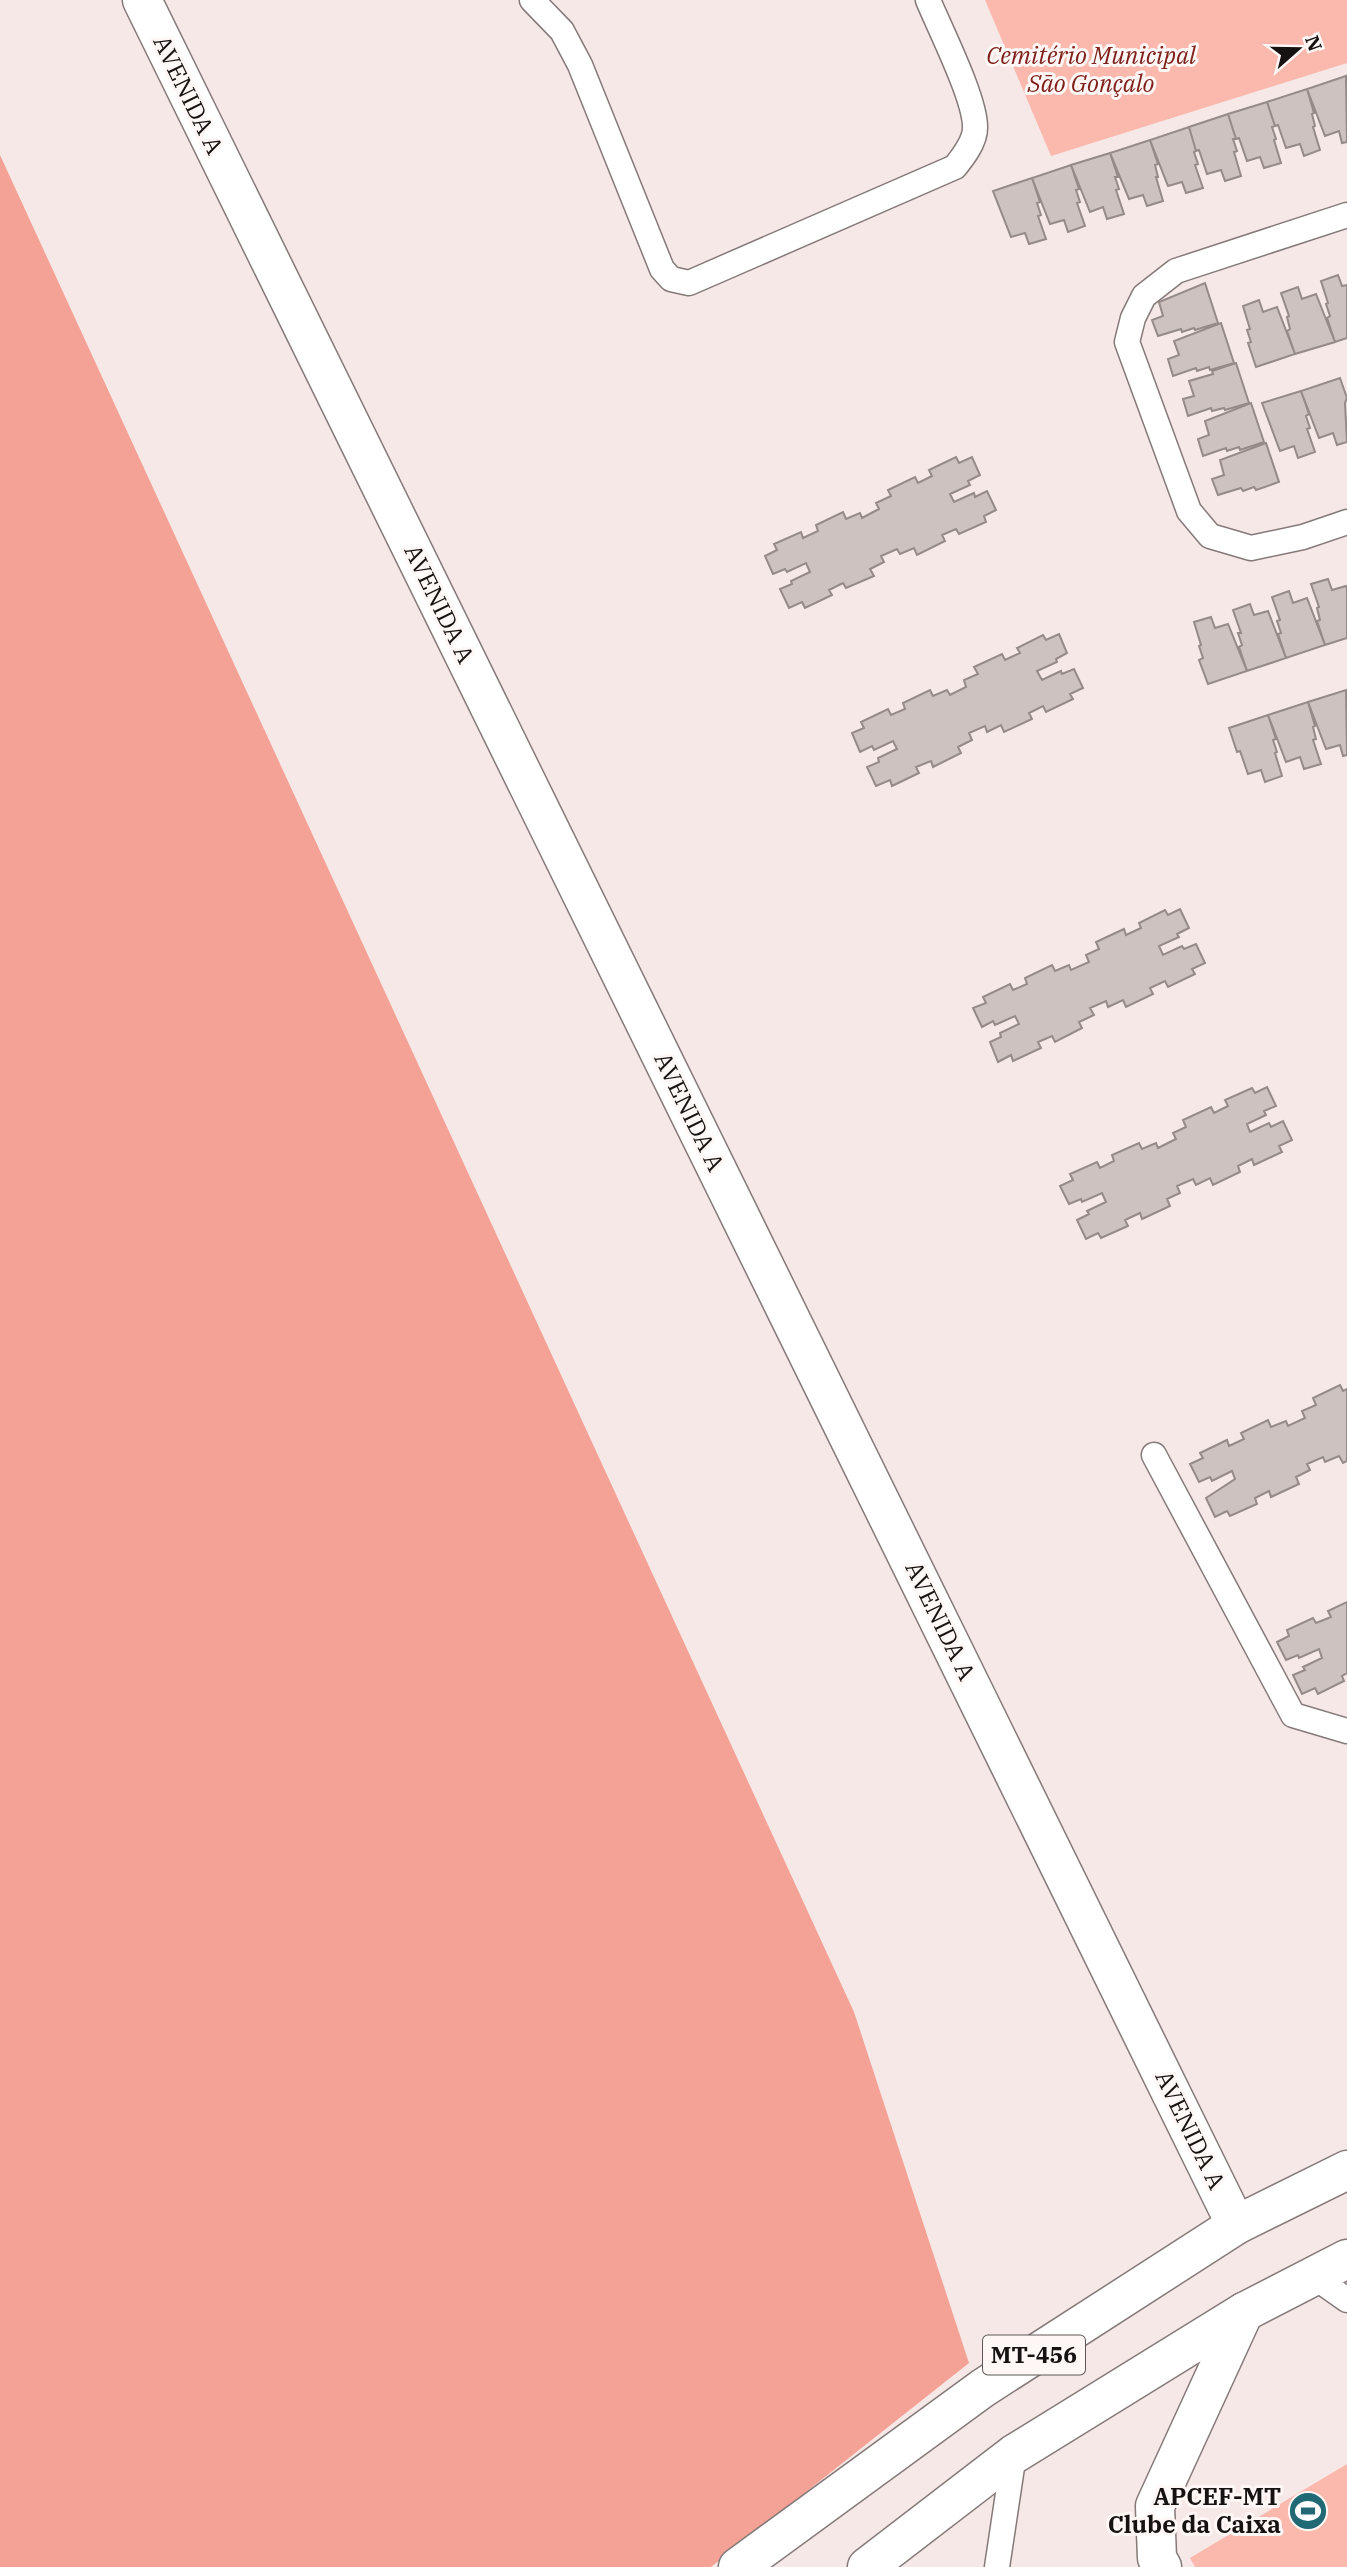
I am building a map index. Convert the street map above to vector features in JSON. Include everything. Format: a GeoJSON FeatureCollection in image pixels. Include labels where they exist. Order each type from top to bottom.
{"type":"FeatureCollection","features":[{"type":"Feature","properties":{"kind":"street","name":"AVENIDA A"},"geometry":{"type":"LineString","coordinates":[[142,0],[1236,2225]]}},
{"type":"Feature","properties":{"kind":"street","name":"MT-456"},"geometry":{"type":"LineString","coordinates":[[738,2567],[983,2388],[1236,2225],[1347,2170]]}},
{"type":"Feature","properties":{"kind":"street","name":"MT-456"},"geometry":{"type":"LineString","coordinates":[[867,2567],[1014,2454],[1244,2312],[1347,2259]]}},
{"type":"Feature","properties":{"kind":"street"},"geometry":{"type":"LineString","coordinates":[[1162,2567],[1157,2558],[1155,2506],[1244,2312]]}},
{"type":"Feature","properties":{"kind":"lane"},"geometry":{"type":"LineString","coordinates":[[533,0],[562,31],[580,65],[662,269],[671,279],[689,283],[956,167],[975,130],[972,106],[928,0]]}},
{"type":"Feature","properties":{"kind":"lane"},"geometry":{"type":"LineString","coordinates":[[1347,215],[1176,271],[1144,296],[1133,318],[1127,342],[1189,511],[1210,536],[1251,548],[1303,537],[1347,522]]}},
{"type":"Feature","properties":{"kind":"lane"},"geometry":{"type":"LineString","coordinates":[[1154,1455],[1293,1715],[1347,1731]]}},
{"type":"Feature","properties":{"kind":"lane"},"geometry":{"type":"LineString","coordinates":[[1313,2276],[1347,2300]]}},
{"type":"Feature","properties":{"kind":"lane"},"geometry":{"type":"LineString","coordinates":[[996,2567],[1014,2454]]}},
{"type":"Feature","properties":{"kind":"green space","name":"Cemitério Municipal São Gonçalo"},"geometry":{"type":"Polygon","coordinates":[[[985,0],[1347,0],[1347,63],[1051,156],[985,0]]]}},
{"type":"Feature","properties":{"kind":"green space","name":"APCEF-MT Clube da Caixa"},"geometry":{"type":"Polygon","coordinates":[[[1347,2464],[1347,2567],[1195,2567],[1190,2558],[1347,2464]]]}},
{"type":"Feature","properties":{"kind":"shaded area"},"geometry":{"type":"Polygon","coordinates":[[[0,155],[854,2012],[969,2363],[711,2567],[0,2567],[0,155]]]}},
{"type":"Feature","properties":{"kind":"building"},"geometry":{"type":"Polygon","coordinates":[[[1346,76],[1347,142],[1342,143],[1339,131],[1325,136],[1307,89],[1346,76]]]}},
{"type":"Feature","properties":{"kind":"building"},"geometry":{"type":"Polygon","coordinates":[[[1307,89],[1320,150],[1304,156],[1300,144],[1286,148],[1267,102],[1307,89]]]}},
{"type":"Feature","properties":{"kind":"building"},"geometry":{"type":"Polygon","coordinates":[[[1267,102],[1275,126],[1272,127],[1276,139],[1274,140],[1281,163],[1264,168],[1260,157],[1247,161],[1228,114],[1267,102]]]}},
{"type":"Feature","properties":{"kind":"building"},"geometry":{"type":"Polygon","coordinates":[[[1228,114],[1236,139],[1233,139],[1237,151],[1234,152],[1241,176],[1225,181],[1221,170],[1207,174],[1189,127],[1228,114]]]}},
{"type":"Feature","properties":{"kind":"building"},"geometry":{"type":"Polygon","coordinates":[[[1189,127],[1196,151],[1194,152],[1198,164],[1195,165],[1203,188],[1186,193],[1182,182],[1168,186],[1150,140],[1189,127]]]}},
{"type":"Feature","properties":{"kind":"building"},"geometry":{"type":"Polygon","coordinates":[[[1150,140],[1158,164],[1155,165],[1156,177],[1163,201],[1147,206],[1143,195],[1129,199],[1110,153],[1150,140]]]}},
{"type":"Feature","properties":{"kind":"building"},"geometry":{"type":"Polygon","coordinates":[[[1110,153],[1118,177],[1115,177],[1119,189],[1116,190],[1124,214],[1107,219],[1103,207],[1090,212],[1071,165],[1110,153]]]}},
{"type":"Feature","properties":{"kind":"building"},"geometry":{"type":"Polygon","coordinates":[[[1071,165],[1079,189],[1076,190],[1080,202],[1077,203],[1085,226],[1068,232],[1064,220],[1050,224],[1032,178],[1071,165]]]}},
{"type":"Feature","properties":{"kind":"building"},"geometry":{"type":"Polygon","coordinates":[[[1032,178],[1040,202],[1037,203],[1041,215],[1038,216],[1046,239],[1029,244],[1025,233],[1011,237],[993,191],[1032,178]]]}},
{"type":"Feature","properties":{"kind":"building"},"geometry":{"type":"Polygon","coordinates":[[[1338,275],[1342,286],[1347,285],[1347,338],[1335,342],[1327,318],[1330,316],[1326,304],[1328,303],[1321,281],[1338,275]]]}},
{"type":"Feature","properties":{"kind":"building"},"geometry":{"type":"Polygon","coordinates":[[[1205,283],[1218,323],[1158,336],[1152,320],[1163,316],[1159,302],[1205,283]]]}},
{"type":"Feature","properties":{"kind":"building"},"geometry":{"type":"Polygon","coordinates":[[[1298,287],[1302,299],[1316,294],[1335,342],[1295,354],[1287,331],[1290,329],[1289,316],[1281,293],[1298,287]]]}},
{"type":"Feature","properties":{"kind":"building"},"geometry":{"type":"Polygon","coordinates":[[[1259,300],[1263,312],[1277,307],[1295,354],[1256,367],[1248,343],[1251,342],[1247,330],[1250,329],[1243,306],[1259,300]]]}},
{"type":"Feature","properties":{"kind":"building"},"geometry":{"type":"Polygon","coordinates":[[[1221,323],[1234,363],[1210,370],[1209,367],[1197,371],[1196,368],[1173,376],[1168,359],[1179,355],[1174,341],[1221,323]]]}},
{"type":"Feature","properties":{"kind":"building"},"geometry":{"type":"Polygon","coordinates":[[[1236,363],[1249,403],[1225,410],[1212,411],[1211,408],[1188,416],[1183,399],[1194,396],[1189,381],[1236,363]]]}},
{"type":"Feature","properties":{"kind":"building"},"geometry":{"type":"Polygon","coordinates":[[[1340,378],[1347,398],[1347,442],[1337,445],[1333,433],[1319,438],[1301,391],[1340,378]]]}},
{"type":"Feature","properties":{"kind":"building"},"geometry":{"type":"Polygon","coordinates":[[[1301,391],[1309,414],[1306,416],[1310,428],[1307,429],[1315,452],[1298,458],[1294,446],[1280,451],[1262,403],[1301,391]]]}},
{"type":"Feature","properties":{"kind":"building"},"geometry":{"type":"Polygon","coordinates":[[[1251,403],[1264,442],[1240,450],[1239,447],[1227,451],[1226,448],[1203,456],[1198,439],[1209,435],[1205,421],[1251,403]]]}},
{"type":"Feature","properties":{"kind":"building"},"geometry":{"type":"Polygon","coordinates":[[[1266,443],[1279,482],[1256,490],[1254,487],[1243,491],[1241,488],[1218,495],[1212,479],[1224,475],[1220,460],[1266,443]]]}},
{"type":"Feature","properties":{"kind":"building"},"geometry":{"type":"Polygon","coordinates":[[[956,457],[959,463],[972,457],[980,475],[968,481],[970,485],[950,494],[954,502],[974,493],[975,497],[987,491],[996,510],[984,516],[986,522],[959,534],[956,529],[942,535],[945,541],[917,555],[914,548],[900,554],[897,549],[881,556],[884,562],[870,569],[874,576],[846,588],[843,583],[829,590],[832,595],[805,608],[802,602],[789,608],[780,589],[810,572],[806,563],[787,572],[785,569],[773,574],[765,556],[777,550],[774,544],[801,532],[803,538],[818,531],[816,525],[843,512],[846,519],[860,513],[862,518],[879,509],[876,503],[891,496],[888,490],[915,477],[918,483],[932,476],[929,470],[956,457]]]}},
{"type":"Feature","properties":{"kind":"building"},"geometry":{"type":"Polygon","coordinates":[[[1328,579],[1332,590],[1346,586],[1347,588],[1347,638],[1325,645],[1317,621],[1320,620],[1319,607],[1311,584],[1328,579]]]}},
{"type":"Feature","properties":{"kind":"building"},"geometry":{"type":"Polygon","coordinates":[[[1289,591],[1293,603],[1307,598],[1325,645],[1286,658],[1278,634],[1281,633],[1277,621],[1280,620],[1272,597],[1289,591]]]}},
{"type":"Feature","properties":{"kind":"building"},"geometry":{"type":"Polygon","coordinates":[[[1250,604],[1254,615],[1268,611],[1286,658],[1247,671],[1239,647],[1242,645],[1238,633],[1241,633],[1233,610],[1250,604]]]}},
{"type":"Feature","properties":{"kind":"building"},"geometry":{"type":"Polygon","coordinates":[[[1211,617],[1215,628],[1228,624],[1247,671],[1208,684],[1199,660],[1203,658],[1194,622],[1211,617]]]}},
{"type":"Feature","properties":{"kind":"building"},"geometry":{"type":"Polygon","coordinates":[[[1059,634],[1067,653],[1056,659],[1057,662],[1037,671],[1042,680],[1061,671],[1062,674],[1074,669],[1083,688],[1070,694],[1073,699],[1046,712],[1043,706],[1029,713],[1032,719],[1004,732],[1001,725],[987,732],[985,726],[969,733],[972,740],[958,747],[961,753],[933,767],[931,761],[916,767],[919,773],[892,786],[890,780],[876,786],[867,767],[897,749],[893,741],[874,750],[872,746],[860,752],[852,733],[864,728],[861,722],[888,709],[891,715],[905,709],[903,703],[930,690],[933,696],[947,690],[950,695],[966,687],[964,680],[978,674],[974,667],[1002,654],[1005,660],[1020,653],[1017,648],[1043,635],[1046,640],[1059,634]]]}},
{"type":"Feature","properties":{"kind":"building"},"geometry":{"type":"Polygon","coordinates":[[[1346,690],[1347,755],[1343,756],[1340,745],[1326,749],[1308,702],[1346,690]]]}},
{"type":"Feature","properties":{"kind":"building"},"geometry":{"type":"Polygon","coordinates":[[[1308,702],[1315,726],[1316,739],[1313,740],[1321,764],[1304,769],[1300,757],[1286,762],[1268,715],[1308,702]]]}},
{"type":"Feature","properties":{"kind":"building"},"geometry":{"type":"Polygon","coordinates":[[[1268,715],[1276,739],[1273,740],[1277,752],[1275,753],[1282,776],[1265,782],[1261,770],[1248,774],[1229,728],[1268,715]]]}},
{"type":"Feature","properties":{"kind":"building"},"geometry":{"type":"Polygon","coordinates":[[[1180,909],[1189,928],[1177,934],[1179,937],[1159,946],[1163,955],[1182,946],[1184,949],[1196,944],[1205,963],[1192,969],[1195,974],[1168,987],[1165,981],[1150,988],[1153,994],[1126,1007],[1123,1000],[1108,1007],[1106,1001],[1090,1008],[1094,1015],[1079,1022],[1082,1028],[1055,1042],[1052,1036],[1038,1042],[1041,1048],[1013,1061],[1011,1055],[998,1062],[990,1042],[1001,1037],[1000,1033],[1019,1024],[1015,1016],[995,1025],[993,1021],[982,1027],[973,1008],[986,1003],[983,997],[1010,984],[1013,990],[1027,984],[1025,978],[1052,965],[1055,971],[1069,965],[1071,970],[1089,962],[1086,955],[1099,949],[1096,942],[1124,929],[1126,935],[1141,928],[1139,923],[1165,910],[1168,915],[1180,909]]]}},
{"type":"Feature","properties":{"kind":"building"},"geometry":{"type":"Polygon","coordinates":[[[1267,1087],[1276,1106],[1264,1111],[1266,1115],[1247,1124],[1250,1132],[1269,1123],[1271,1127],[1283,1121],[1292,1140],[1279,1146],[1282,1152],[1254,1165],[1252,1159],[1238,1166],[1240,1172],[1213,1185],[1210,1178],[1196,1185],[1193,1179],[1177,1186],[1180,1193],[1167,1199],[1170,1206],[1142,1219],[1140,1213],[1125,1220],[1128,1226],[1101,1238],[1098,1233],[1086,1239],[1077,1220],[1089,1214],[1087,1211],[1106,1202],[1102,1193],[1082,1202],[1081,1199],[1069,1204],[1060,1186],[1073,1180],[1070,1174],[1097,1162],[1100,1168],[1114,1161],[1112,1155],[1139,1143],[1142,1149],[1156,1143],[1158,1148],[1176,1139],[1173,1133],[1186,1127],[1183,1120],[1211,1107],[1214,1113],[1228,1106],[1225,1100],[1252,1088],[1255,1093],[1267,1087]]]}},
{"type":"Feature","properties":{"kind":"building"},"geometry":{"type":"Polygon","coordinates":[[[1340,1385],[1343,1391],[1347,1389],[1347,1461],[1343,1463],[1339,1456],[1325,1462],[1323,1457],[1307,1464],[1310,1470],[1296,1477],[1299,1484],[1271,1497],[1269,1491],[1255,1498],[1257,1504],[1230,1516],[1227,1511],[1215,1517],[1206,1498],[1235,1479],[1232,1471],[1212,1481],[1210,1477],[1199,1482],[1190,1464],[1203,1458],[1200,1453],[1227,1440],[1229,1446],[1244,1439],[1241,1433],[1268,1420],[1271,1427],[1286,1421],[1288,1426],[1305,1418],[1302,1411],[1316,1405],[1313,1398],[1340,1385]]]}},
{"type":"Feature","properties":{"kind":"building"},"geometry":{"type":"Polygon","coordinates":[[[1347,1602],[1347,1673],[1342,1676],[1344,1681],[1318,1694],[1315,1688],[1302,1694],[1293,1675],[1322,1658],[1319,1649],[1299,1658],[1298,1655],[1286,1660],[1277,1642],[1289,1636],[1287,1630],[1313,1618],[1316,1623],[1331,1617],[1328,1611],[1347,1602]]]}},
{"type":"Feature","properties":{"kind":"place","name":"APCEF-MT Clube da Caixa"},"geometry":{"type":"Point","coordinates":[1308,2511]}}]}
